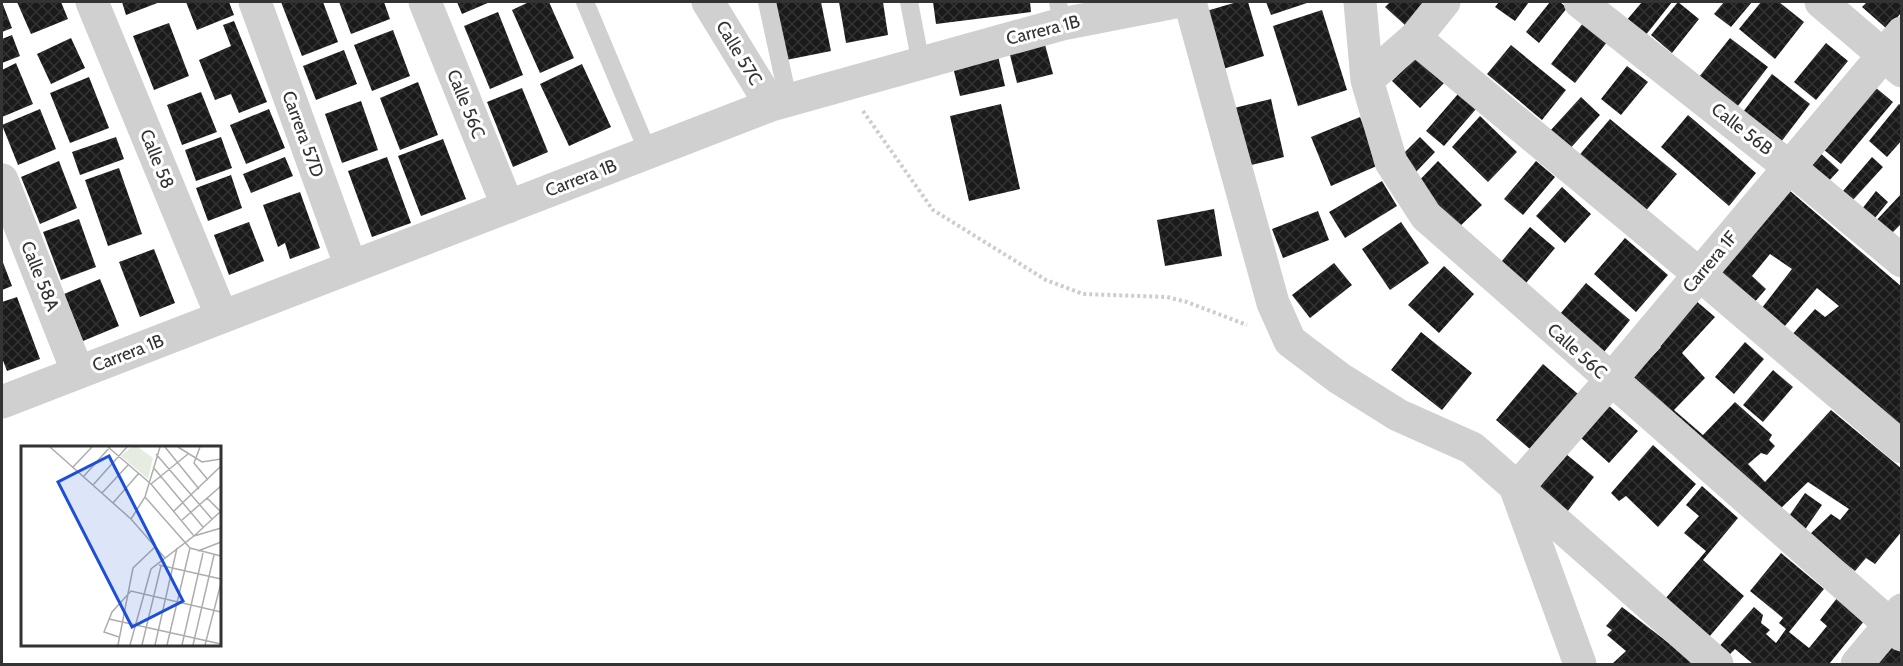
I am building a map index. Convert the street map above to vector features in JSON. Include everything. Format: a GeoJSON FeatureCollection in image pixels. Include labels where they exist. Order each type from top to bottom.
{"type":"FeatureCollection","features":[{"type":"Feature","properties":{"kind":"street","name":"Calle 58"},"geometry":{"type":"LineString","coordinates":[[92,2],[222,317]]}},
{"type":"Feature","properties":{"kind":"street","name":"Carrera 57D"},"geometry":{"type":"LineString","coordinates":[[255,2],[351,267]]}},
{"type":"Feature","properties":{"kind":"street","name":"Calle 56C"},"geometry":{"type":"LineString","coordinates":[[425,2],[508,207]]}},
{"type":"Feature","properties":{"kind":"street","name":"Calle 57C"},"geometry":{"type":"LineString","coordinates":[[708,2],[779,102]]}},
{"type":"Feature","properties":{"kind":"street","name":"Carrera 1B"},"geometry":{"type":"LineString","coordinates":[[2,402],[779,102],[921,64],[1060,13],[1175,2]]}},
{"type":"Feature","properties":{"kind":"street"},"geometry":{"type":"LineString","coordinates":[[1190,2],[1273,303],[1290,341],[1339,378],[1398,415],[1472,448],[1717,664]]}},
{"type":"Feature","properties":{"kind":"street","name":"Calle 56C"},"geometry":{"type":"LineString","coordinates":[[1360,2],[1367,80],[1391,162],[1426,216],[1610,381],[1897,623]]}},
{"type":"Feature","properties":{"kind":"street"},"geometry":{"type":"LineString","coordinates":[[1367,80],[1415,38],[1444,2]]}},
{"type":"Feature","properties":{"kind":"street","name":"Calle 56B"},"geometry":{"type":"LineString","coordinates":[[1580,2],[1789,167],[1902,261]]}},
{"type":"Feature","properties":{"kind":"street"},"geometry":{"type":"LineString","coordinates":[[1821,2],[1895,53]]}},
{"type":"Feature","properties":{"kind":"street"},"geometry":{"type":"LineString","coordinates":[[1415,38],[1699,274],[1902,447]]}},
{"type":"Feature","properties":{"kind":"street","name":"Carrera 1F"},"geometry":{"type":"LineString","coordinates":[[1516,489],[1610,381],[1789,167],[1895,53]]}},
{"type":"Feature","properties":{"kind":"street","name":"Calle 58A"},"geometry":{"type":"LineString","coordinates":[[2,180],[78,373]]}},
{"type":"Feature","properties":{"kind":"street"},"geometry":{"type":"LineString","coordinates":[[1516,489],[1580,664]]}},
{"type":"Feature","properties":{"kind":"street"},"geometry":{"type":"LineString","coordinates":[[1857,664],[1897,623]]}},
{"type":"Feature","properties":{"kind":"lane"},"geometry":{"type":"LineString","coordinates":[[585,2],[648,152]]}},
{"type":"Feature","properties":{"kind":"lane"},"geometry":{"type":"LineString","coordinates":[[767,2],[779,102]]}},
{"type":"Feature","properties":{"kind":"lane"},"geometry":{"type":"LineString","coordinates":[[909,2],[921,64]]}},
{"type":"Feature","properties":{"kind":"path"},"geometry":{"type":"LineString","coordinates":[[844,85],[933,210],[1046,280],[1083,294],[1167,297],[1187,302],[1290,341]]}},
{"type":"Feature","properties":{"kind":"building"},"geometry":{"type":"Polygon","coordinates":[[[2,2],[12,28],[2,32],[2,2]]]}},
{"type":"Feature","properties":{"kind":"building"},"geometry":{"type":"Polygon","coordinates":[[[17,2],[61,2],[68,19],[31,34],[17,2]]]}},
{"type":"Feature","properties":{"kind":"building"},"geometry":{"type":"Polygon","coordinates":[[[122,2],[160,2],[126,15],[122,2]]]}},
{"type":"Feature","properties":{"kind":"building"},"geometry":{"type":"Polygon","coordinates":[[[186,2],[229,2],[234,15],[197,30],[186,2]]]}},
{"type":"Feature","properties":{"kind":"building"},"geometry":{"type":"Polygon","coordinates":[[[281,2],[323,2],[338,42],[302,56],[281,2]]]}},
{"type":"Feature","properties":{"kind":"building"},"geometry":{"type":"Polygon","coordinates":[[[339,2],[384,2],[390,19],[351,34],[339,2]]]}},
{"type":"Feature","properties":{"kind":"building"},"geometry":{"type":"Polygon","coordinates":[[[457,2],[490,2],[462,14],[457,2]]]}},
{"type":"Feature","properties":{"kind":"building"},"geometry":{"type":"Polygon","coordinates":[[[529,2],[549,2],[574,58],[540,73],[512,10],[529,2]]]}},
{"type":"Feature","properties":{"kind":"building"},"geometry":{"type":"Polygon","coordinates":[[[774,2],[821,2],[831,51],[786,60],[774,2]]]}},
{"type":"Feature","properties":{"kind":"building"},"geometry":{"type":"Polygon","coordinates":[[[839,2],[883,2],[888,35],[846,43],[839,2]]]}},
{"type":"Feature","properties":{"kind":"building"},"geometry":{"type":"Polygon","coordinates":[[[933,2],[1030,2],[1031,12],[936,24],[933,2]]]}},
{"type":"Feature","properties":{"kind":"building"},"geometry":{"type":"Polygon","coordinates":[[[1237,2],[1248,2],[1264,56],[1220,70],[1203,12],[1237,2]]]}},
{"type":"Feature","properties":{"kind":"building"},"geometry":{"type":"Polygon","coordinates":[[[1266,2],[1310,2],[1271,15],[1266,2]]]}},
{"type":"Feature","properties":{"kind":"building"},"geometry":{"type":"Polygon","coordinates":[[[1390,2],[1425,2],[1405,25],[1385,7],[1390,2]]]}},
{"type":"Feature","properties":{"kind":"building"},"geometry":{"type":"Polygon","coordinates":[[[1499,2],[1529,2],[1515,21],[1495,7],[1499,2]]]}},
{"type":"Feature","properties":{"kind":"building"},"geometry":{"type":"Polygon","coordinates":[[[1550,2],[1560,2],[1567,8],[1539,43],[1526,32],[1550,2]]]}},
{"type":"Feature","properties":{"kind":"building"},"geometry":{"type":"Polygon","coordinates":[[[1642,2],[1672,2],[1645,36],[1626,21],[1642,2]]]}},
{"type":"Feature","properties":{"kind":"building"},"geometry":{"type":"Polygon","coordinates":[[[1678,2],[1699,19],[1672,53],[1651,35],[1678,2]]]}},
{"type":"Feature","properties":{"kind":"building"},"geometry":{"type":"Polygon","coordinates":[[[1724,2],[1752,2],[1731,27],[1714,14],[1724,2]]]}},
{"type":"Feature","properties":{"kind":"building"},"geometry":{"type":"Polygon","coordinates":[[[1761,2],[1779,2],[1804,22],[1775,59],[1739,29],[1761,2]]]}},
{"type":"Feature","properties":{"kind":"building"},"geometry":{"type":"Polygon","coordinates":[[[1867,2],[1902,2],[1902,12],[1887,29],[1862,7],[1867,2]]]}},
{"type":"Feature","properties":{"kind":"building"},"geometry":{"type":"Polygon","coordinates":[[[1322,10],[1347,90],[1298,106],[1273,26],[1322,10]]]}},
{"type":"Feature","properties":{"kind":"building"},"geometry":{"type":"Polygon","coordinates":[[[498,12],[523,75],[490,89],[464,26],[498,12]]]}},
{"type":"Feature","properties":{"kind":"building"},"geometry":{"type":"Polygon","coordinates":[[[234,21],[267,102],[239,113],[231,94],[215,100],[199,60],[231,46],[223,25],[234,21]]]}},
{"type":"Feature","properties":{"kind":"building"},"geometry":{"type":"Polygon","coordinates":[[[169,23],[189,76],[154,90],[133,36],[169,23]]]}},
{"type":"Feature","properties":{"kind":"building"},"geometry":{"type":"Polygon","coordinates":[[[1583,23],[1607,42],[1575,83],[1551,64],[1583,23]]]}},
{"type":"Feature","properties":{"kind":"building"},"geometry":{"type":"Polygon","coordinates":[[[393,30],[410,76],[372,91],[354,45],[393,30]]]}},
{"type":"Feature","properties":{"kind":"building"},"geometry":{"type":"Polygon","coordinates":[[[12,35],[20,56],[2,63],[2,39],[12,35]]]}},
{"type":"Feature","properties":{"kind":"building"},"geometry":{"type":"Polygon","coordinates":[[[71,38],[85,68],[51,84],[37,54],[71,38]]]}},
{"type":"Feature","properties":{"kind":"building"},"geometry":{"type":"Polygon","coordinates":[[[1730,38],[1768,67],[1737,107],[1699,77],[1730,38]]]}},
{"type":"Feature","properties":{"kind":"building"},"geometry":{"type":"Polygon","coordinates":[[[1044,41],[1053,74],[1017,83],[1009,51],[1044,41]]]}},
{"type":"Feature","properties":{"kind":"building"},"geometry":{"type":"Polygon","coordinates":[[[1826,43],[1848,61],[1816,100],[1794,82],[1826,43]]]}},
{"type":"Feature","properties":{"kind":"building"},"geometry":{"type":"Polygon","coordinates":[[[1511,45],[1566,90],[1542,120],[1487,74],[1511,45]]]}},
{"type":"Feature","properties":{"kind":"building"},"geometry":{"type":"Polygon","coordinates":[[[344,50],[357,84],[316,100],[303,66],[344,50]]]}},
{"type":"Feature","properties":{"kind":"building"},"geometry":{"type":"Polygon","coordinates":[[[998,56],[1005,86],[960,96],[953,67],[998,56]]]}},
{"type":"Feature","properties":{"kind":"building"},"geometry":{"type":"Polygon","coordinates":[[[1416,57],[1444,83],[1420,108],[1392,81],[1416,57]]]}},
{"type":"Feature","properties":{"kind":"building"},"geometry":{"type":"Polygon","coordinates":[[[16,63],[33,104],[2,117],[2,70],[16,63]]]}},
{"type":"Feature","properties":{"kind":"building"},"geometry":{"type":"Polygon","coordinates":[[[582,64],[611,127],[569,146],[540,84],[582,64]]]}},
{"type":"Feature","properties":{"kind":"building"},"geometry":{"type":"Polygon","coordinates":[[[1627,66],[1648,82],[1621,115],[1601,99],[1627,66]]]}},
{"type":"Feature","properties":{"kind":"building"},"geometry":{"type":"Polygon","coordinates":[[[1772,74],[1810,104],[1781,142],[1743,112],[1772,74]]]}},
{"type":"Feature","properties":{"kind":"building"},"geometry":{"type":"Polygon","coordinates":[[[89,77],[109,128],[70,143],[50,93],[89,77]]]}},
{"type":"Feature","properties":{"kind":"building"},"geometry":{"type":"Polygon","coordinates":[[[418,82],[438,135],[400,150],[380,98],[418,82]]]}},
{"type":"Feature","properties":{"kind":"building"},"geometry":{"type":"Polygon","coordinates":[[[1875,87],[1893,102],[1841,164],[1823,149],[1875,87]]]}},
{"type":"Feature","properties":{"kind":"building"},"geometry":{"type":"Polygon","coordinates":[[[522,88],[548,152],[513,167],[487,102],[522,88]]]}},
{"type":"Feature","properties":{"kind":"building"},"geometry":{"type":"Polygon","coordinates":[[[201,92],[217,132],[182,145],[167,105],[201,92]]]}},
{"type":"Feature","properties":{"kind":"building"},"geometry":{"type":"Polygon","coordinates":[[[1458,94],[1476,109],[1444,146],[1426,131],[1458,94]]]}},
{"type":"Feature","properties":{"kind":"building"},"geometry":{"type":"Polygon","coordinates":[[[1581,97],[1600,115],[1568,151],[1549,132],[1581,97]]]}},
{"type":"Feature","properties":{"kind":"building"},"geometry":{"type":"Polygon","coordinates":[[[1271,99],[1284,157],[1243,167],[1230,109],[1271,99]]]}},
{"type":"Feature","properties":{"kind":"building"},"geometry":{"type":"Polygon","coordinates":[[[361,101],[378,150],[342,163],[325,114],[361,101]]]}},
{"type":"Feature","properties":{"kind":"building"},"geometry":{"type":"Polygon","coordinates":[[[1001,104],[1020,189],[969,201],[950,116],[1001,104]]]}},
{"type":"Feature","properties":{"kind":"building"},"geometry":{"type":"Polygon","coordinates":[[[1899,104],[1902,106],[1902,140],[1887,157],[1869,141],[1899,104]]]}},
{"type":"Feature","properties":{"kind":"building"},"geometry":{"type":"Polygon","coordinates":[[[40,109],[56,149],[18,165],[2,125],[40,109]]]}},
{"type":"Feature","properties":{"kind":"building"},"geometry":{"type":"Polygon","coordinates":[[[269,109],[285,148],[246,164],[230,125],[269,109]]]}},
{"type":"Feature","properties":{"kind":"building"},"geometry":{"type":"Polygon","coordinates":[[[1688,115],[1756,173],[1729,206],[1661,147],[1688,115]]]}},
{"type":"Feature","properties":{"kind":"building"},"geometry":{"type":"Polygon","coordinates":[[[1480,116],[1517,152],[1488,182],[1452,147],[1480,116]]]}},
{"type":"Feature","properties":{"kind":"building"},"geometry":{"type":"Polygon","coordinates":[[[1360,117],[1379,165],[1331,186],[1311,137],[1360,117]]]}},
{"type":"Feature","properties":{"kind":"building"},"geometry":{"type":"Polygon","coordinates":[[[1610,119],[1677,174],[1643,214],[1576,159],[1610,119]]]}},
{"type":"Feature","properties":{"kind":"building"},"geometry":{"type":"Polygon","coordinates":[[[116,137],[124,159],[80,175],[72,152],[116,137]]]}},
{"type":"Feature","properties":{"kind":"building"},"geometry":{"type":"Polygon","coordinates":[[[221,137],[232,168],[196,181],[185,150],[221,137]]]}},
{"type":"Feature","properties":{"kind":"building"},"geometry":{"type":"Polygon","coordinates":[[[1420,137],[1435,152],[1415,173],[1399,158],[1420,137]]]}},
{"type":"Feature","properties":{"kind":"building"},"geometry":{"type":"Polygon","coordinates":[[[443,139],[466,199],[421,216],[398,156],[443,139]]]}},
{"type":"Feature","properties":{"kind":"building"},"geometry":{"type":"Polygon","coordinates":[[[1817,150],[1839,170],[1826,184],[1804,164],[1817,150]]]}},
{"type":"Feature","properties":{"kind":"building"},"geometry":{"type":"Polygon","coordinates":[[[285,157],[293,176],[251,193],[243,174],[285,157]]]}},
{"type":"Feature","properties":{"kind":"building"},"geometry":{"type":"Polygon","coordinates":[[[387,157],[411,223],[372,237],[348,171],[387,157]]]}},
{"type":"Feature","properties":{"kind":"building"},"geometry":{"type":"Polygon","coordinates":[[[1872,157],[1883,167],[1853,200],[1843,191],[1872,157]]]}},
{"type":"Feature","properties":{"kind":"building"},"geometry":{"type":"Polygon","coordinates":[[[59,161],[77,208],[40,224],[21,177],[59,161]]]}},
{"type":"Feature","properties":{"kind":"building"},"geometry":{"type":"Polygon","coordinates":[[[1438,161],[1482,205],[1456,230],[1413,187],[1438,161]]]}},
{"type":"Feature","properties":{"kind":"building"},"geometry":{"type":"Polygon","coordinates":[[[1536,161],[1555,177],[1523,215],[1504,199],[1536,161]]]}},
{"type":"Feature","properties":{"kind":"building"},"geometry":{"type":"Polygon","coordinates":[[[119,168],[142,234],[108,246],[85,180],[119,168]]]}},
{"type":"Feature","properties":{"kind":"building"},"geometry":{"type":"Polygon","coordinates":[[[231,175],[242,208],[208,221],[196,188],[231,175]]]}},
{"type":"Feature","properties":{"kind":"building"},"geometry":{"type":"Polygon","coordinates":[[[1382,181],[1397,206],[1345,238],[1329,212],[1382,181]]]}},
{"type":"Feature","properties":{"kind":"building"},"geometry":{"type":"Polygon","coordinates":[[[1562,187],[1591,214],[1565,243],[1536,216],[1562,187]]]}},
{"type":"Feature","properties":{"kind":"building"},"geometry":{"type":"Polygon","coordinates":[[[1789,190],[1902,287],[1902,435],[1790,337],[1815,309],[1825,317],[1839,306],[1817,288],[1779,333],[1758,313],[1792,269],[1770,254],[1752,276],[1766,289],[1753,304],[1718,272],[1789,190]]]}},
{"type":"Feature","properties":{"kind":"building"},"geometry":{"type":"Polygon","coordinates":[[[1876,191],[1888,202],[1870,224],[1858,214],[1876,191]]]}},
{"type":"Feature","properties":{"kind":"building"},"geometry":{"type":"Polygon","coordinates":[[[300,192],[320,248],[290,259],[285,243],[278,247],[263,205],[300,192]]]}},
{"type":"Feature","properties":{"kind":"building"},"geometry":{"type":"Polygon","coordinates":[[[1902,193],[1902,223],[1887,238],[1872,225],[1902,193]]]}},
{"type":"Feature","properties":{"kind":"building"},"geometry":{"type":"Polygon","coordinates":[[[1214,209],[1222,256],[1165,266],[1157,220],[1214,209]]]}},
{"type":"Feature","properties":{"kind":"building"},"geometry":{"type":"Polygon","coordinates":[[[1318,211],[1329,240],[1283,258],[1272,229],[1318,211]]]}},
{"type":"Feature","properties":{"kind":"building"},"geometry":{"type":"Polygon","coordinates":[[[79,219],[96,267],[61,280],[43,232],[79,219]]]}},
{"type":"Feature","properties":{"kind":"building"},"geometry":{"type":"Polygon","coordinates":[[[249,222],[264,261],[229,275],[214,235],[249,222]]]}},
{"type":"Feature","properties":{"kind":"building"},"geometry":{"type":"Polygon","coordinates":[[[1401,222],[1429,263],[1390,290],[1362,249],[1401,222]]]}},
{"type":"Feature","properties":{"kind":"building"},"geometry":{"type":"Polygon","coordinates":[[[1530,227],[1555,248],[1522,288],[1497,267],[1530,227]]]}},
{"type":"Feature","properties":{"kind":"building"},"geometry":{"type":"Polygon","coordinates":[[[1625,238],[1668,275],[1636,312],[1594,274],[1625,238]]]}},
{"type":"Feature","properties":{"kind":"building"},"geometry":{"type":"Polygon","coordinates":[[[154,249],[175,303],[140,317],[119,262],[154,249]]]}},
{"type":"Feature","properties":{"kind":"building"},"geometry":{"type":"Polygon","coordinates":[[[2,260],[12,286],[2,290],[2,260]]]}},
{"type":"Feature","properties":{"kind":"building"},"geometry":{"type":"Polygon","coordinates":[[[1334,263],[1352,285],[1310,318],[1292,295],[1334,263]]]}},
{"type":"Feature","properties":{"kind":"building"},"geometry":{"type":"Polygon","coordinates":[[[1444,266],[1474,294],[1439,333],[1408,305],[1444,266]]]}},
{"type":"Feature","properties":{"kind":"building"},"geometry":{"type":"Polygon","coordinates":[[[100,279],[119,326],[83,341],[64,294],[100,279]]]}},
{"type":"Feature","properties":{"kind":"building"},"geometry":{"type":"Polygon","coordinates":[[[1586,283],[1630,320],[1600,357],[1555,320],[1586,283]]]}},
{"type":"Feature","properties":{"kind":"building"},"geometry":{"type":"Polygon","coordinates":[[[17,297],[40,359],[7,371],[2,358],[2,302],[17,297]]]}},
{"type":"Feature","properties":{"kind":"building"},"geometry":{"type":"Polygon","coordinates":[[[1695,300],[1715,317],[1682,353],[1705,378],[1674,410],[1703,435],[1735,402],[1772,435],[1769,440],[1775,446],[1767,455],[1761,453],[1748,464],[1765,482],[1831,410],[1902,469],[1902,531],[1875,564],[1866,558],[1855,571],[1808,536],[1831,514],[1840,520],[1849,509],[1808,482],[1780,509],[1624,377],[1645,364],[1661,347],[1656,343],[1695,300]]]}},
{"type":"Feature","properties":{"kind":"building"},"geometry":{"type":"Polygon","coordinates":[[[1421,332],[1472,373],[1442,410],[1391,370],[1421,332]]]}},
{"type":"Feature","properties":{"kind":"building"},"geometry":{"type":"Polygon","coordinates":[[[1745,342],[1764,359],[1734,394],[1715,377],[1745,342]]]}},
{"type":"Feature","properties":{"kind":"building"},"geometry":{"type":"Polygon","coordinates":[[[1543,364],[1578,394],[1531,450],[1496,420],[1543,364]]]}},
{"type":"Feature","properties":{"kind":"building"},"geometry":{"type":"Polygon","coordinates":[[[1773,370],[1793,387],[1763,422],[1743,405],[1773,370]]]}},
{"type":"Feature","properties":{"kind":"building"},"geometry":{"type":"Polygon","coordinates":[[[1608,405],[1638,431],[1609,463],[1580,437],[1608,405]]]}},
{"type":"Feature","properties":{"kind":"building"},"geometry":{"type":"Polygon","coordinates":[[[1653,445],[1696,484],[1658,527],[1626,496],[1619,501],[1611,493],[1653,445]]]}},
{"type":"Feature","properties":{"kind":"building"},"geometry":{"type":"Polygon","coordinates":[[[1566,454],[1594,477],[1567,512],[1538,489],[1566,454]]]}},
{"type":"Feature","properties":{"kind":"building"},"geometry":{"type":"Polygon","coordinates":[[[1702,486],[1738,518],[1703,560],[1744,596],[1709,637],[1665,599],[1706,551],[1684,533],[1699,516],[1686,505],[1702,486]]]}},
{"type":"Feature","properties":{"kind":"building"},"geometry":{"type":"Polygon","coordinates":[[[1805,493],[1822,505],[1804,531],[1787,519],[1805,493]]]}},
{"type":"Feature","properties":{"kind":"building"},"geometry":{"type":"Polygon","coordinates":[[[1781,553],[1824,589],[1789,632],[1809,648],[1827,626],[1820,620],[1837,598],[1865,620],[1829,664],[1753,664],[1735,649],[1726,658],[1716,650],[1754,607],[1763,615],[1761,623],[1770,630],[1766,634],[1776,643],[1786,629],[1779,623],[1783,618],[1750,591],[1781,553]]]}},
{"type":"Feature","properties":{"kind":"building"},"geometry":{"type":"Polygon","coordinates":[[[1622,607],[1696,664],[1612,664],[1626,651],[1607,635],[1612,630],[1606,626],[1622,607]]]}},
{"type":"Feature","properties":{"kind":"building"},"geometry":{"type":"Polygon","coordinates":[[[1894,645],[1902,652],[1902,664],[1877,664],[1894,645]]]}}]}
